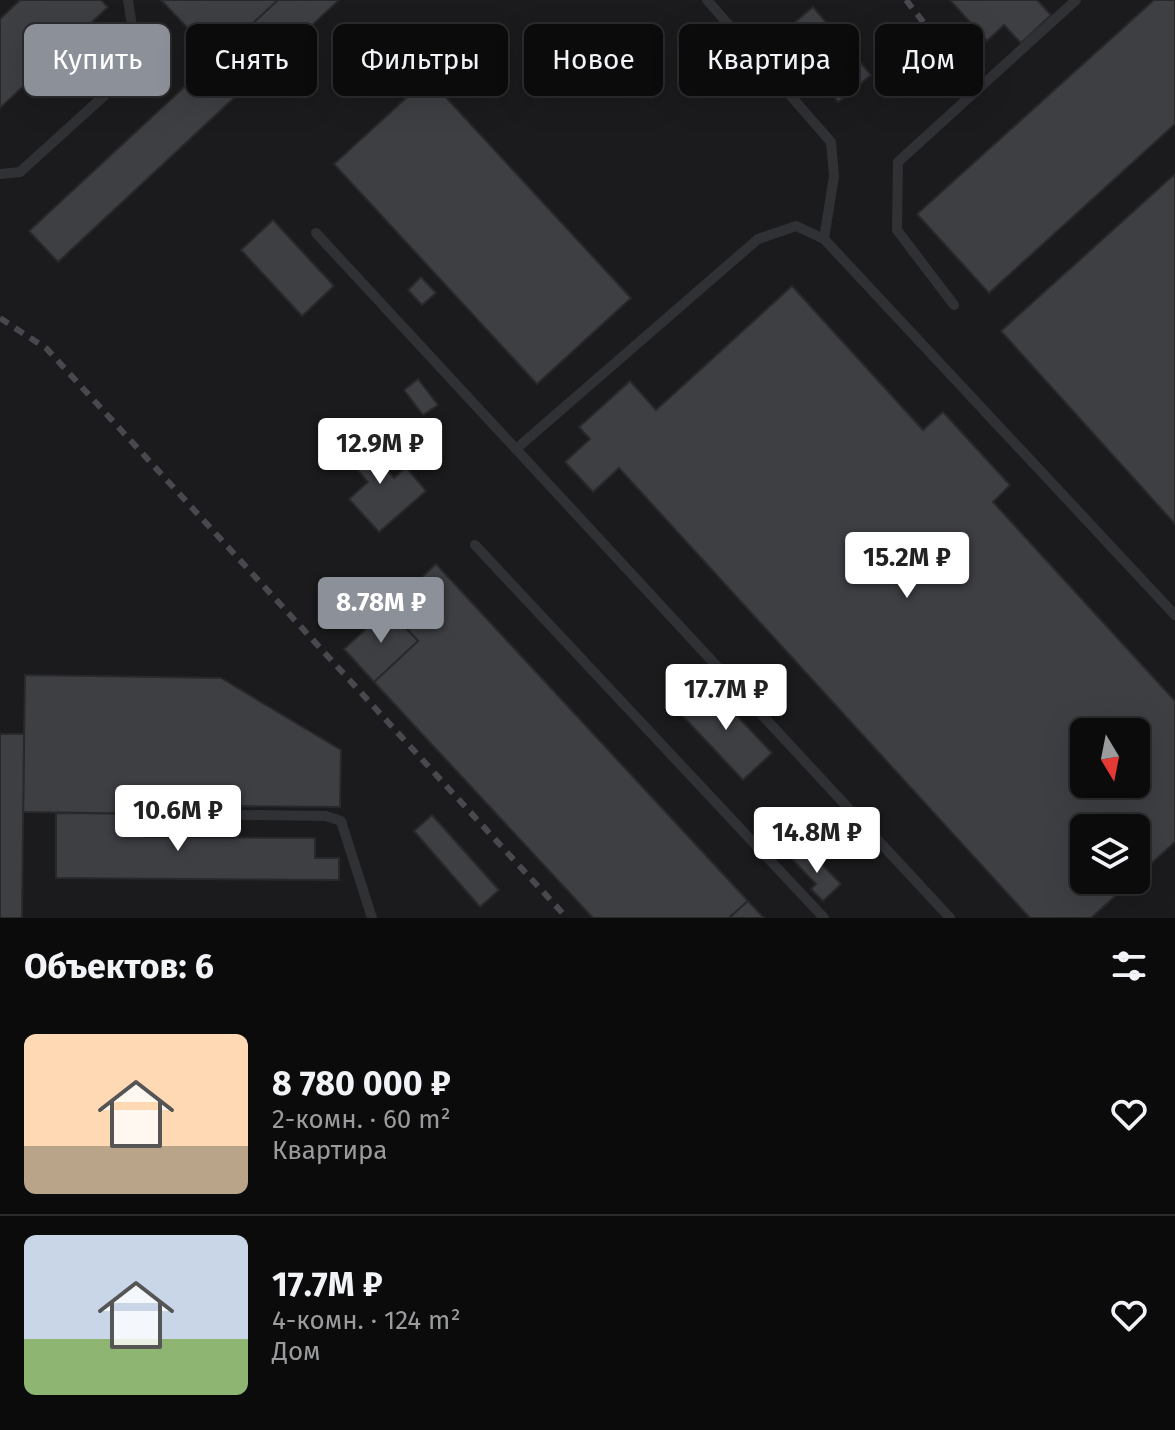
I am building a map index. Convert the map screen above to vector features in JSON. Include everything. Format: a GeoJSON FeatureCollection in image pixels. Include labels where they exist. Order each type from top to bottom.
{"type":"FeatureCollection","features":[{"type":"Feature","properties":{"kind":"lane"},"geometry":{"type":"LineString","coordinates":[[0,174],[20,172],[138,65],[128,0]]}},
{"type":"Feature","properties":{"kind":"lane"},"geometry":{"type":"LineString","coordinates":[[707,0],[831,142],[834,176],[824,239]]}},
{"type":"Feature","properties":{"kind":"lane"},"geometry":{"type":"LineString","coordinates":[[954,305],[897,230],[898,162],[1076,0]]}},
{"type":"Feature","properties":{"kind":"lane"},"geometry":{"type":"LineString","coordinates":[[516,449],[758,239],[796,226],[824,239],[1175,615]]}},
{"type":"Feature","properties":{"kind":"lane"},"geometry":{"type":"LineString","coordinates":[[316,233],[950,918]]}},
{"type":"Feature","properties":{"kind":"lane"},"geometry":{"type":"LineString","coordinates":[[475,545],[824,918]]}},
{"type":"Feature","properties":{"kind":"lane"},"geometry":{"type":"LineString","coordinates":[[244,815],[326,816],[341,821],[372,918]]}},
{"type":"Feature","properties":{"kind":"shaded area"},"geometry":{"type":"Polygon","coordinates":[[[0,0],[1175,0],[1175,918],[0,918],[0,0]]]}},
{"type":"Feature","properties":{"kind":"building"},"geometry":{"type":"Polygon","coordinates":[[[20,0],[101,0],[108,7],[90,24],[24,24],[24,86],[0,108],[0,19],[20,0]]]}},
{"type":"Feature","properties":{"kind":"building"},"geometry":{"type":"Polygon","coordinates":[[[161,0],[278,0],[252,24],[186,26],[161,0]]]}},
{"type":"Feature","properties":{"kind":"building"},"geometry":{"type":"Polygon","coordinates":[[[278,0],[339,0],[313,24],[252,24],[278,0]]]}},
{"type":"Feature","properties":{"kind":"building"},"geometry":{"type":"Polygon","coordinates":[[[950,0],[1037,0],[1051,15],[1021,43],[1004,25],[987,41],[983,37],[983,24],[972,24],[950,0]]]}},
{"type":"Feature","properties":{"kind":"building"},"geometry":{"type":"Polygon","coordinates":[[[1154,0],[1175,0],[1175,124],[989,293],[917,214],[1154,0]]]}},
{"type":"Feature","properties":{"kind":"building"},"geometry":{"type":"Polygon","coordinates":[[[813,7],[828,24],[793,24],[813,7]]]}},
{"type":"Feature","properties":{"kind":"building"},"geometry":{"type":"Polygon","coordinates":[[[859,61],[871,75],[859,85],[859,61]]]}},
{"type":"Feature","properties":{"kind":"building"},"geometry":{"type":"Polygon","coordinates":[[[186,85],[186,96],[236,96],[58,262],[29,231],[186,85]]]}},
{"type":"Feature","properties":{"kind":"building"},"geometry":{"type":"Polygon","coordinates":[[[408,96],[445,96],[631,298],[537,384],[334,164],[408,96]]]}},
{"type":"Feature","properties":{"kind":"building"},"geometry":{"type":"Polygon","coordinates":[[[1175,174],[1175,524],[1001,331],[1175,174]]]}},
{"type":"Feature","properties":{"kind":"building"},"geometry":{"type":"Polygon","coordinates":[[[273,220],[334,286],[302,316],[241,250],[273,220]]]}},
{"type":"Feature","properties":{"kind":"building"},"geometry":{"type":"Polygon","coordinates":[[[421,277],[436,293],[422,305],[408,290],[421,277]]]}},
{"type":"Feature","properties":{"kind":"building"},"geometry":{"type":"Polygon","coordinates":[[[792,286],[923,430],[943,412],[1010,485],[993,502],[1175,701],[1175,842],[1150,864],[1150,814],[1070,814],[1070,894],[1118,894],[1091,918],[1030,918],[619,468],[593,492],[565,462],[590,439],[579,427],[630,381],[656,410],[792,286]]]}},
{"type":"Feature","properties":{"kind":"building"},"geometry":{"type":"Polygon","coordinates":[[[418,379],[438,405],[423,415],[404,390],[418,379]]]}},
{"type":"Feature","properties":{"kind":"building"},"geometry":{"type":"Polygon","coordinates":[[[355,434],[394,478],[406,467],[426,491],[379,532],[349,499],[368,482],[339,449],[355,434]]]}},
{"type":"Feature","properties":{"kind":"building"},"geometry":{"type":"Polygon","coordinates":[[[436,564],[748,901],[729,918],[593,918],[374,682],[418,641],[388,609],[436,564]]]}},
{"type":"Feature","properties":{"kind":"building"},"geometry":{"type":"Polygon","coordinates":[[[388,609],[418,641],[374,682],[344,649],[388,609]]]}},
{"type":"Feature","properties":{"kind":"building"},"geometry":{"type":"Polygon","coordinates":[[[25,675],[221,678],[341,750],[340,807],[241,806],[241,815],[23,812],[25,675]]]}},
{"type":"Feature","properties":{"kind":"building"},"geometry":{"type":"Polygon","coordinates":[[[708,685],[772,753],[743,780],[679,712],[708,685]]]}},
{"type":"Feature","properties":{"kind":"building"},"geometry":{"type":"Polygon","coordinates":[[[0,734],[24,734],[22,918],[0,918],[0,734]]]}},
{"type":"Feature","properties":{"kind":"building"},"geometry":{"type":"Polygon","coordinates":[[[56,813],[144,814],[144,837],[315,838],[315,858],[339,858],[339,880],[56,878],[56,813]]]}},
{"type":"Feature","properties":{"kind":"building"},"geometry":{"type":"Polygon","coordinates":[[[432,815],[499,890],[480,907],[414,831],[432,815]]]}},
{"type":"Feature","properties":{"kind":"building"},"geometry":{"type":"Polygon","coordinates":[[[806,848],[841,884],[823,901],[811,889],[816,884],[793,860],[806,848]]]}},
{"type":"Feature","properties":{"kind":"building"},"geometry":{"type":"Polygon","coordinates":[[[748,901],[764,918],[729,918],[748,901]]]}},
{"type":"Feature","properties":{"kind":"railway"},"geometry":{"type":"LineString","coordinates":[[906,0],[925,24]]}},
{"type":"Feature","properties":{"kind":"railway"},"geometry":{"type":"LineString","coordinates":[[0,318],[47,349],[567,918]]}}]}
